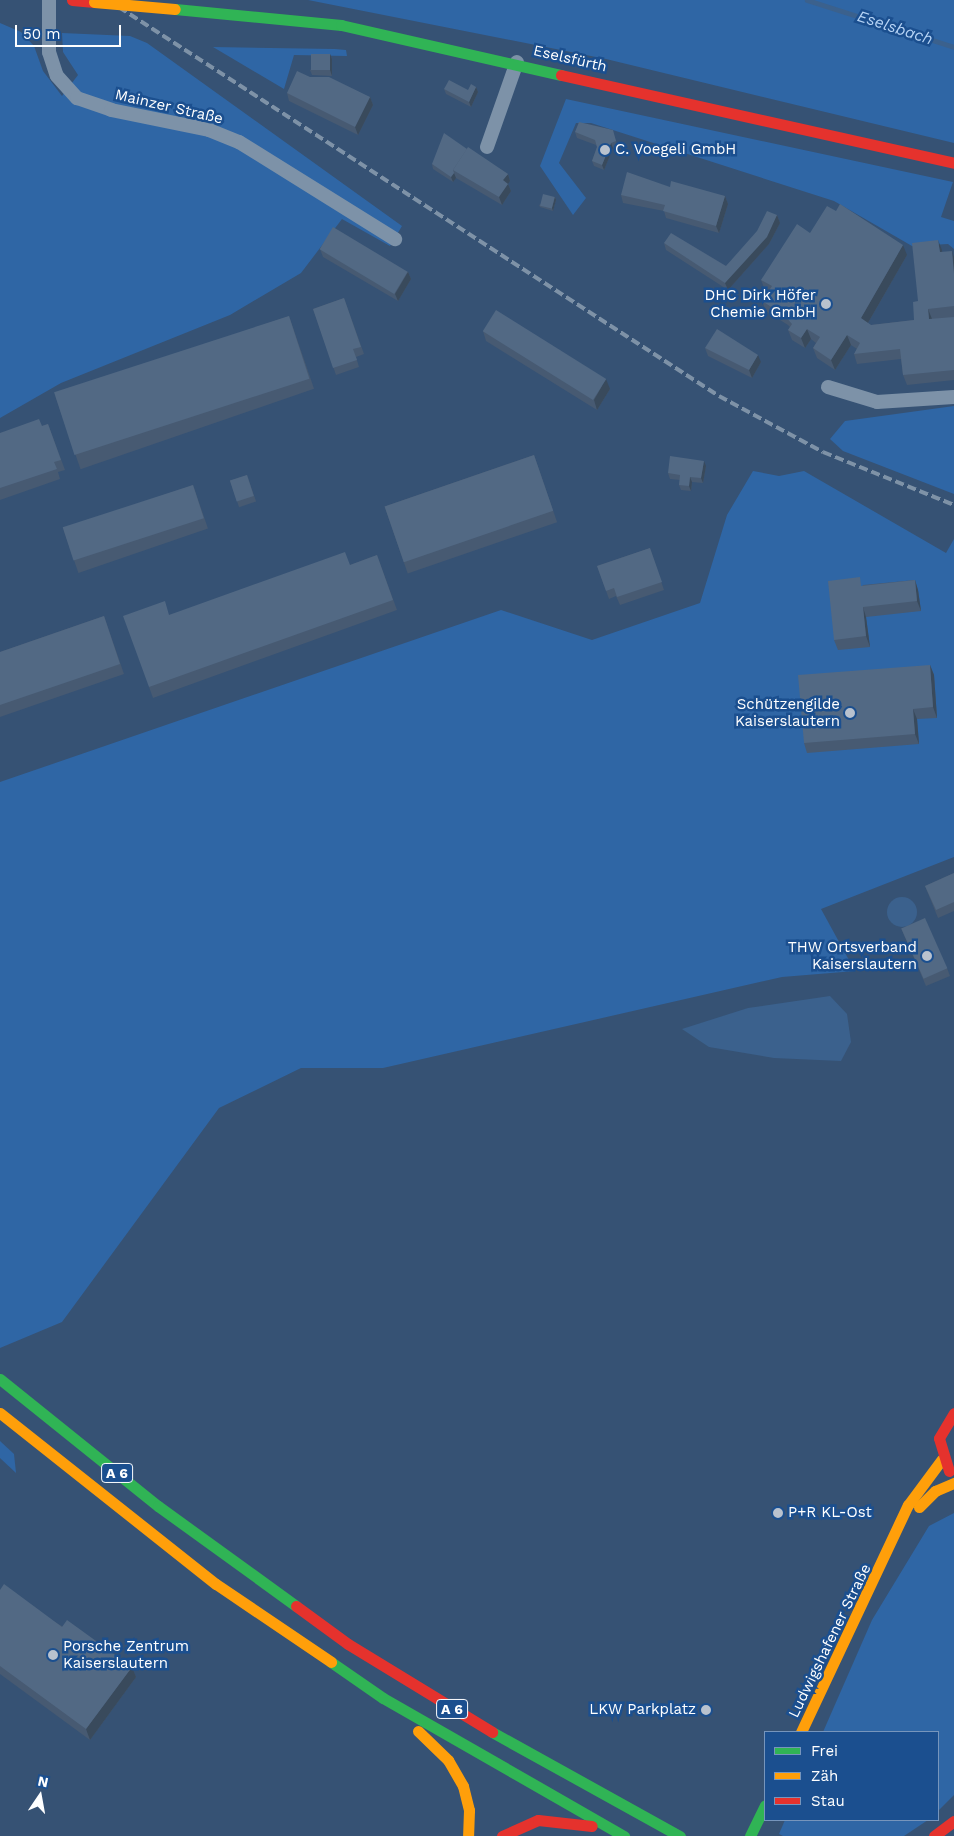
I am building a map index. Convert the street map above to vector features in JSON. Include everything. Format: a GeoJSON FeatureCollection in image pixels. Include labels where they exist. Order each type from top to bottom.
{"type":"FeatureCollection","features":[{"type":"Feature","properties":{"kind":"main road","name":"Eselsfürth"},"geometry":{"type":"LineString","coordinates":[[72,0],[341,25],[517,62],[954,163]]}},
{"type":"Feature","properties":{"kind":"main road","name":"A 6"},"geometry":{"type":"LineString","coordinates":[[0,1379],[158,1506],[348,1644],[504,1739],[680,1836]]}},
{"type":"Feature","properties":{"kind":"main road","name":"A 6"},"geometry":{"type":"LineString","coordinates":[[0,1413],[216,1584],[383,1698],[624,1836]]}},
{"type":"Feature","properties":{"kind":"main road"},"geometry":{"type":"LineString","coordinates":[[954,1413],[939,1438],[942,1459],[954,1476]]}},
{"type":"Feature","properties":{"kind":"main road","name":"Ludwigshafener Straße"},"geometry":{"type":"LineString","coordinates":[[801,1731],[885,1562],[908,1505],[942,1459]]}},
{"type":"Feature","properties":{"kind":"main road","name":"Ludwigshafener Straße"},"geometry":{"type":"LineString","coordinates":[[885,1562],[927,1498],[954,1483]]}},
{"type":"Feature","properties":{"kind":"main road"},"geometry":{"type":"LineString","coordinates":[[383,1698],[454,1769],[467,1798],[468,1836]]}},
{"type":"Feature","properties":{"kind":"main road"},"geometry":{"type":"LineString","coordinates":[[751,1834],[764,1808]]}},
{"type":"Feature","properties":{"kind":"main road"},"geometry":{"type":"LineString","coordinates":[[502,1836],[519,1825],[546,1820],[611,1830]]}},
{"type":"Feature","properties":{"kind":"main road"},"geometry":{"type":"LineString","coordinates":[[934,1836],[954,1821]]}},
{"type":"Feature","properties":{"kind":"street","name":"Mainzer Straße"},"geometry":{"type":"LineString","coordinates":[[49,0],[49,52],[57,76],[77,98],[111,110],[209,130],[239,142],[395,239]]}},
{"type":"Feature","properties":{"kind":"street"},"geometry":{"type":"LineString","coordinates":[[487,148],[517,62]]}},
{"type":"Feature","properties":{"kind":"street"},"geometry":{"type":"LineString","coordinates":[[828,387],[877,402],[954,397]]}},
{"type":"Feature","properties":{"kind":"shaded area"},"geometry":{"type":"Polygon","coordinates":[[[308,0],[954,0],[954,143],[606,59],[308,0]]]}},
{"type":"Feature","properties":{"kind":"shaded area"},"geometry":{"type":"Polygon","coordinates":[[[0,23],[21,32],[34,46],[43,71],[62,96],[78,75],[63,52],[62,33],[130,36],[147,43],[402,226],[390,246],[342,219],[301,273],[230,315],[61,383],[0,418],[0,23]]]}},
{"type":"Feature","properties":{"kind":"shaded area"},"geometry":{"type":"Polygon","coordinates":[[[213,47],[335,49],[346,50],[347,56],[294,55],[284,89],[213,47]]]}},
{"type":"Feature","properties":{"kind":"shaded area"},"geometry":{"type":"Polygon","coordinates":[[[566,99],[953,182],[941,217],[954,221],[954,249],[948,244],[912,246],[834,201],[591,123],[576,123],[559,163],[586,198],[573,215],[540,166],[566,99]]]}},
{"type":"Feature","properties":{"kind":"shaded area"},"geometry":{"type":"Polygon","coordinates":[[[954,406],[954,494],[843,451],[830,439],[845,421],[954,406]]]}},
{"type":"Feature","properties":{"kind":"shaded area"},"geometry":{"type":"Polygon","coordinates":[[[753,471],[779,476],[804,471],[946,553],[954,539],[954,857],[821,909],[855,971],[782,977],[383,1068],[301,1068],[219,1108],[62,1322],[0,1348],[0,782],[501,610],[592,640],[700,603],[727,515],[753,471]]]}},
{"type":"Feature","properties":{"kind":"shaded area"},"geometry":{"type":"Polygon","coordinates":[[[902,897],[908,898],[916,906],[916,918],[908,926],[902,927],[896,926],[888,918],[887,912],[888,906],[896,898],[902,897]]]}},
{"type":"Feature","properties":{"kind":"shaded area"},"geometry":{"type":"Polygon","coordinates":[[[830,996],[847,1014],[851,1042],[841,1061],[774,1058],[709,1047],[682,1029],[748,1008],[830,996]]]}},
{"type":"Feature","properties":{"kind":"shaded area"},"geometry":{"type":"Polygon","coordinates":[[[0,1441],[14,1454],[16,1473],[0,1458],[0,1441]]]}},
{"type":"Feature","properties":{"kind":"shaded area"},"geometry":{"type":"Polygon","coordinates":[[[954,1513],[954,1795],[939,1810],[939,1731],[823,1731],[872,1620],[929,1526],[954,1513]]]}},
{"type":"Feature","properties":{"kind":"shaded area"},"geometry":{"type":"Polygon","coordinates":[[[785,1821],[926,1821],[904,1836],[783,1836],[779,1834],[785,1821]]]}},
{"type":"Feature","properties":{"kind":"building"},"geometry":{"type":"Polygon","coordinates":[[[311,54],[330,54],[330,70],[311,70],[311,54]]]}},
{"type":"Feature","properties":{"kind":"building"},"geometry":{"type":"Polygon","coordinates":[[[297,71],[310,77],[329,77],[370,97],[355,127],[287,93],[297,71]]]}},
{"type":"Feature","properties":{"kind":"building"},"geometry":{"type":"Polygon","coordinates":[[[449,80],[468,90],[471,84],[476,87],[469,102],[444,89],[449,80]]]}},
{"type":"Feature","properties":{"kind":"building","name":"C. Voegeli GmbH"},"geometry":{"type":"Polygon","coordinates":[[[579,122],[613,130],[616,141],[611,143],[602,165],[592,161],[597,147],[595,140],[575,132],[579,122]]]}},
{"type":"Feature","properties":{"kind":"building"},"geometry":{"type":"Polygon","coordinates":[[[444,133],[467,149],[453,170],[454,173],[451,177],[432,164],[444,133]]]}},
{"type":"Feature","properties":{"kind":"building"},"geometry":{"type":"Polygon","coordinates":[[[468,147],[508,174],[503,180],[508,184],[499,197],[453,170],[468,147]]]}},
{"type":"Feature","properties":{"kind":"building"},"geometry":{"type":"Polygon","coordinates":[[[627,172],[670,187],[671,181],[725,196],[716,226],[663,211],[665,205],[621,195],[627,172]]]}},
{"type":"Feature","properties":{"kind":"building"},"geometry":{"type":"Polygon","coordinates":[[[543,194],[555,197],[552,209],[540,206],[543,194]]]}},
{"type":"Feature","properties":{"kind":"building","name":"DHC Dirk Höfer Chemie GmbH"},"geometry":{"type":"Polygon","coordinates":[[[840,204],[903,245],[861,318],[871,325],[914,320],[913,302],[918,301],[912,243],[938,240],[940,252],[952,251],[954,306],[928,309],[929,319],[954,317],[954,370],[903,375],[900,349],[854,354],[860,343],[847,335],[831,360],[813,348],[820,337],[807,329],[801,338],[788,330],[792,324],[784,315],[762,301],[772,286],[761,280],[797,224],[810,233],[827,206],[836,211],[840,204]]]}},
{"type":"Feature","properties":{"kind":"building"},"geometry":{"type":"Polygon","coordinates":[[[767,211],[777,215],[767,237],[725,283],[664,243],[671,233],[726,266],[757,231],[767,211]]]}},
{"type":"Feature","properties":{"kind":"building"},"geometry":{"type":"Polygon","coordinates":[[[333,227],[408,272],[394,294],[320,249],[333,227]]]}},
{"type":"Feature","properties":{"kind":"building"},"geometry":{"type":"Polygon","coordinates":[[[344,298],[361,347],[353,349],[357,360],[333,368],[313,309],[344,298]]]}},
{"type":"Feature","properties":{"kind":"building"},"geometry":{"type":"Polygon","coordinates":[[[496,310],[606,379],[593,400],[483,331],[496,310]]]}},
{"type":"Feature","properties":{"kind":"building"},"geometry":{"type":"Polygon","coordinates":[[[289,316],[309,379],[74,455],[54,392],[289,316]]]}},
{"type":"Feature","properties":{"kind":"building"},"geometry":{"type":"Polygon","coordinates":[[[717,329],[758,355],[749,370],[705,348],[717,329]]]}},
{"type":"Feature","properties":{"kind":"building"},"geometry":{"type":"Polygon","coordinates":[[[39,419],[42,426],[48,424],[61,460],[54,462],[57,469],[0,488],[0,433],[39,419]]]}},
{"type":"Feature","properties":{"kind":"building"},"geometry":{"type":"Polygon","coordinates":[[[534,455],[553,511],[404,562],[385,506],[534,455]]]}},
{"type":"Feature","properties":{"kind":"building"},"geometry":{"type":"Polygon","coordinates":[[[670,456],[704,461],[701,478],[690,477],[689,486],[679,485],[680,475],[668,473],[670,456]]]}},
{"type":"Feature","properties":{"kind":"building"},"geometry":{"type":"Polygon","coordinates":[[[247,475],[254,496],[237,501],[230,481],[247,475]]]}},
{"type":"Feature","properties":{"kind":"building"},"geometry":{"type":"Polygon","coordinates":[[[193,485],[204,518],[74,561],[63,527],[193,485]]]}},
{"type":"Feature","properties":{"kind":"building"},"geometry":{"type":"Polygon","coordinates":[[[650,548],[662,582],[617,597],[614,588],[606,591],[597,566],[650,548]]]}},
{"type":"Feature","properties":{"kind":"building"},"geometry":{"type":"Polygon","coordinates":[[[345,552],[350,565],[377,555],[393,600],[149,687],[123,616],[165,601],[169,615],[345,552]]]}},
{"type":"Feature","properties":{"kind":"building"},"geometry":{"type":"Polygon","coordinates":[[[860,577],[861,586],[915,580],[917,601],[863,607],[866,636],[834,640],[828,581],[860,577]]]}},
{"type":"Feature","properties":{"kind":"building"},"geometry":{"type":"Polygon","coordinates":[[[104,616],[120,664],[0,705],[0,652],[104,616]]]}},
{"type":"Feature","properties":{"kind":"building"},"geometry":{"type":"Polygon","coordinates":[[[930,665],[933,707],[913,709],[915,734],[804,743],[798,675],[930,665]]]}},
{"type":"Feature","properties":{"kind":"building"},"geometry":{"type":"Polygon","coordinates":[[[954,873],[954,902],[936,910],[925,886],[954,873]]]}},
{"type":"Feature","properties":{"kind":"building","name":"THW Ortsverband Kaiserslautern"},"geometry":{"type":"Polygon","coordinates":[[[925,918],[947,968],[924,979],[901,929],[925,918]]]}},
{"type":"Feature","properties":{"kind":"building","name":"Porsche Zentrum Kaiserslautern"},"geometry":{"type":"Polygon","coordinates":[[[4,1584],[62,1627],[67,1620],[132,1667],[86,1729],[0,1666],[0,1590],[4,1584]]]}},
{"type":"Feature","properties":{"kind":"waterway","name":"Eselsbach"},"geometry":{"type":"LineString","coordinates":[[807,0],[954,47]]}},
{"type":"Feature","properties":{"kind":"railway"},"geometry":{"type":"LineString","coordinates":[[108,0],[719,396],[823,452],[954,505]]}},
{"type":"Feature","properties":{"kind":"traffic: fast"},"geometry":{"type":"LineString","coordinates":[[175,9],[341,25],[561,75]]}},
{"type":"Feature","properties":{"kind":"traffic: fast"},"geometry":{"type":"LineString","coordinates":[[0,1379],[158,1506],[296,1606]]}},
{"type":"Feature","properties":{"kind":"traffic: fast"},"geometry":{"type":"LineString","coordinates":[[331,1662],[383,1698],[624,1836]]}},
{"type":"Feature","properties":{"kind":"traffic: fast"},"geometry":{"type":"LineString","coordinates":[[492,1732],[680,1836]]}},
{"type":"Feature","properties":{"kind":"traffic: fast"},"geometry":{"type":"LineString","coordinates":[[750,1836],[764,1807]]}},
{"type":"Feature","properties":{"kind":"traffic: slow"},"geometry":{"type":"LineString","coordinates":[[94,2],[175,9]]}},
{"type":"Feature","properties":{"kind":"traffic: slow"},"geometry":{"type":"LineString","coordinates":[[0,1413],[216,1584],[331,1662]]}},
{"type":"Feature","properties":{"kind":"traffic: slow"},"geometry":{"type":"LineString","coordinates":[[801,1731],[908,1505],[942,1459]]}},
{"type":"Feature","properties":{"kind":"traffic: slow"},"geometry":{"type":"LineString","coordinates":[[919,1507],[935,1491],[954,1483]]}},
{"type":"Feature","properties":{"kind":"traffic: slow"},"geometry":{"type":"LineString","coordinates":[[418,1731],[448,1760],[463,1786],[469,1810],[468,1836]]}},
{"type":"Feature","properties":{"kind":"traffic: jam"},"geometry":{"type":"LineString","coordinates":[[72,0],[94,2]]}},
{"type":"Feature","properties":{"kind":"traffic: jam"},"geometry":{"type":"LineString","coordinates":[[561,75],[954,163]]}},
{"type":"Feature","properties":{"kind":"traffic: jam"},"geometry":{"type":"LineString","coordinates":[[949,1471],[939,1438],[954,1413]]}},
{"type":"Feature","properties":{"kind":"traffic: jam"},"geometry":{"type":"LineString","coordinates":[[296,1606],[348,1644],[492,1732]]}},
{"type":"Feature","properties":{"kind":"traffic: jam"},"geometry":{"type":"LineString","coordinates":[[502,1836],[538,1820],[592,1826]]}},
{"type":"Feature","properties":{"kind":"traffic: jam"},"geometry":{"type":"LineString","coordinates":[[934,1836],[954,1821]]}},
{"type":"Feature","properties":{"kind":"place","name":"C. Voegeli GmbH"},"geometry":{"type":"Point","coordinates":[605,150]}},
{"type":"Feature","properties":{"kind":"place","name":"DHC Dirk Höfer Chemie GmbH"},"geometry":{"type":"Point","coordinates":[826,304]}},
{"type":"Feature","properties":{"kind":"place","name":"Schützengilde Kaiserslautern"},"geometry":{"type":"Point","coordinates":[850,713]}},
{"type":"Feature","properties":{"kind":"place","name":"THW Ortsverband Kaiserslautern"},"geometry":{"type":"Point","coordinates":[927,956]}},
{"type":"Feature","properties":{"kind":"place","name":"P+R KL-Ost"},"geometry":{"type":"Point","coordinates":[778,1513]}},
{"type":"Feature","properties":{"kind":"place","name":"Porsche Zentrum Kaiserslautern"},"geometry":{"type":"Point","coordinates":[53,1655]}},
{"type":"Feature","properties":{"kind":"place","name":"LKW Parkplatz"},"geometry":{"type":"Point","coordinates":[706,1710]}}]}
